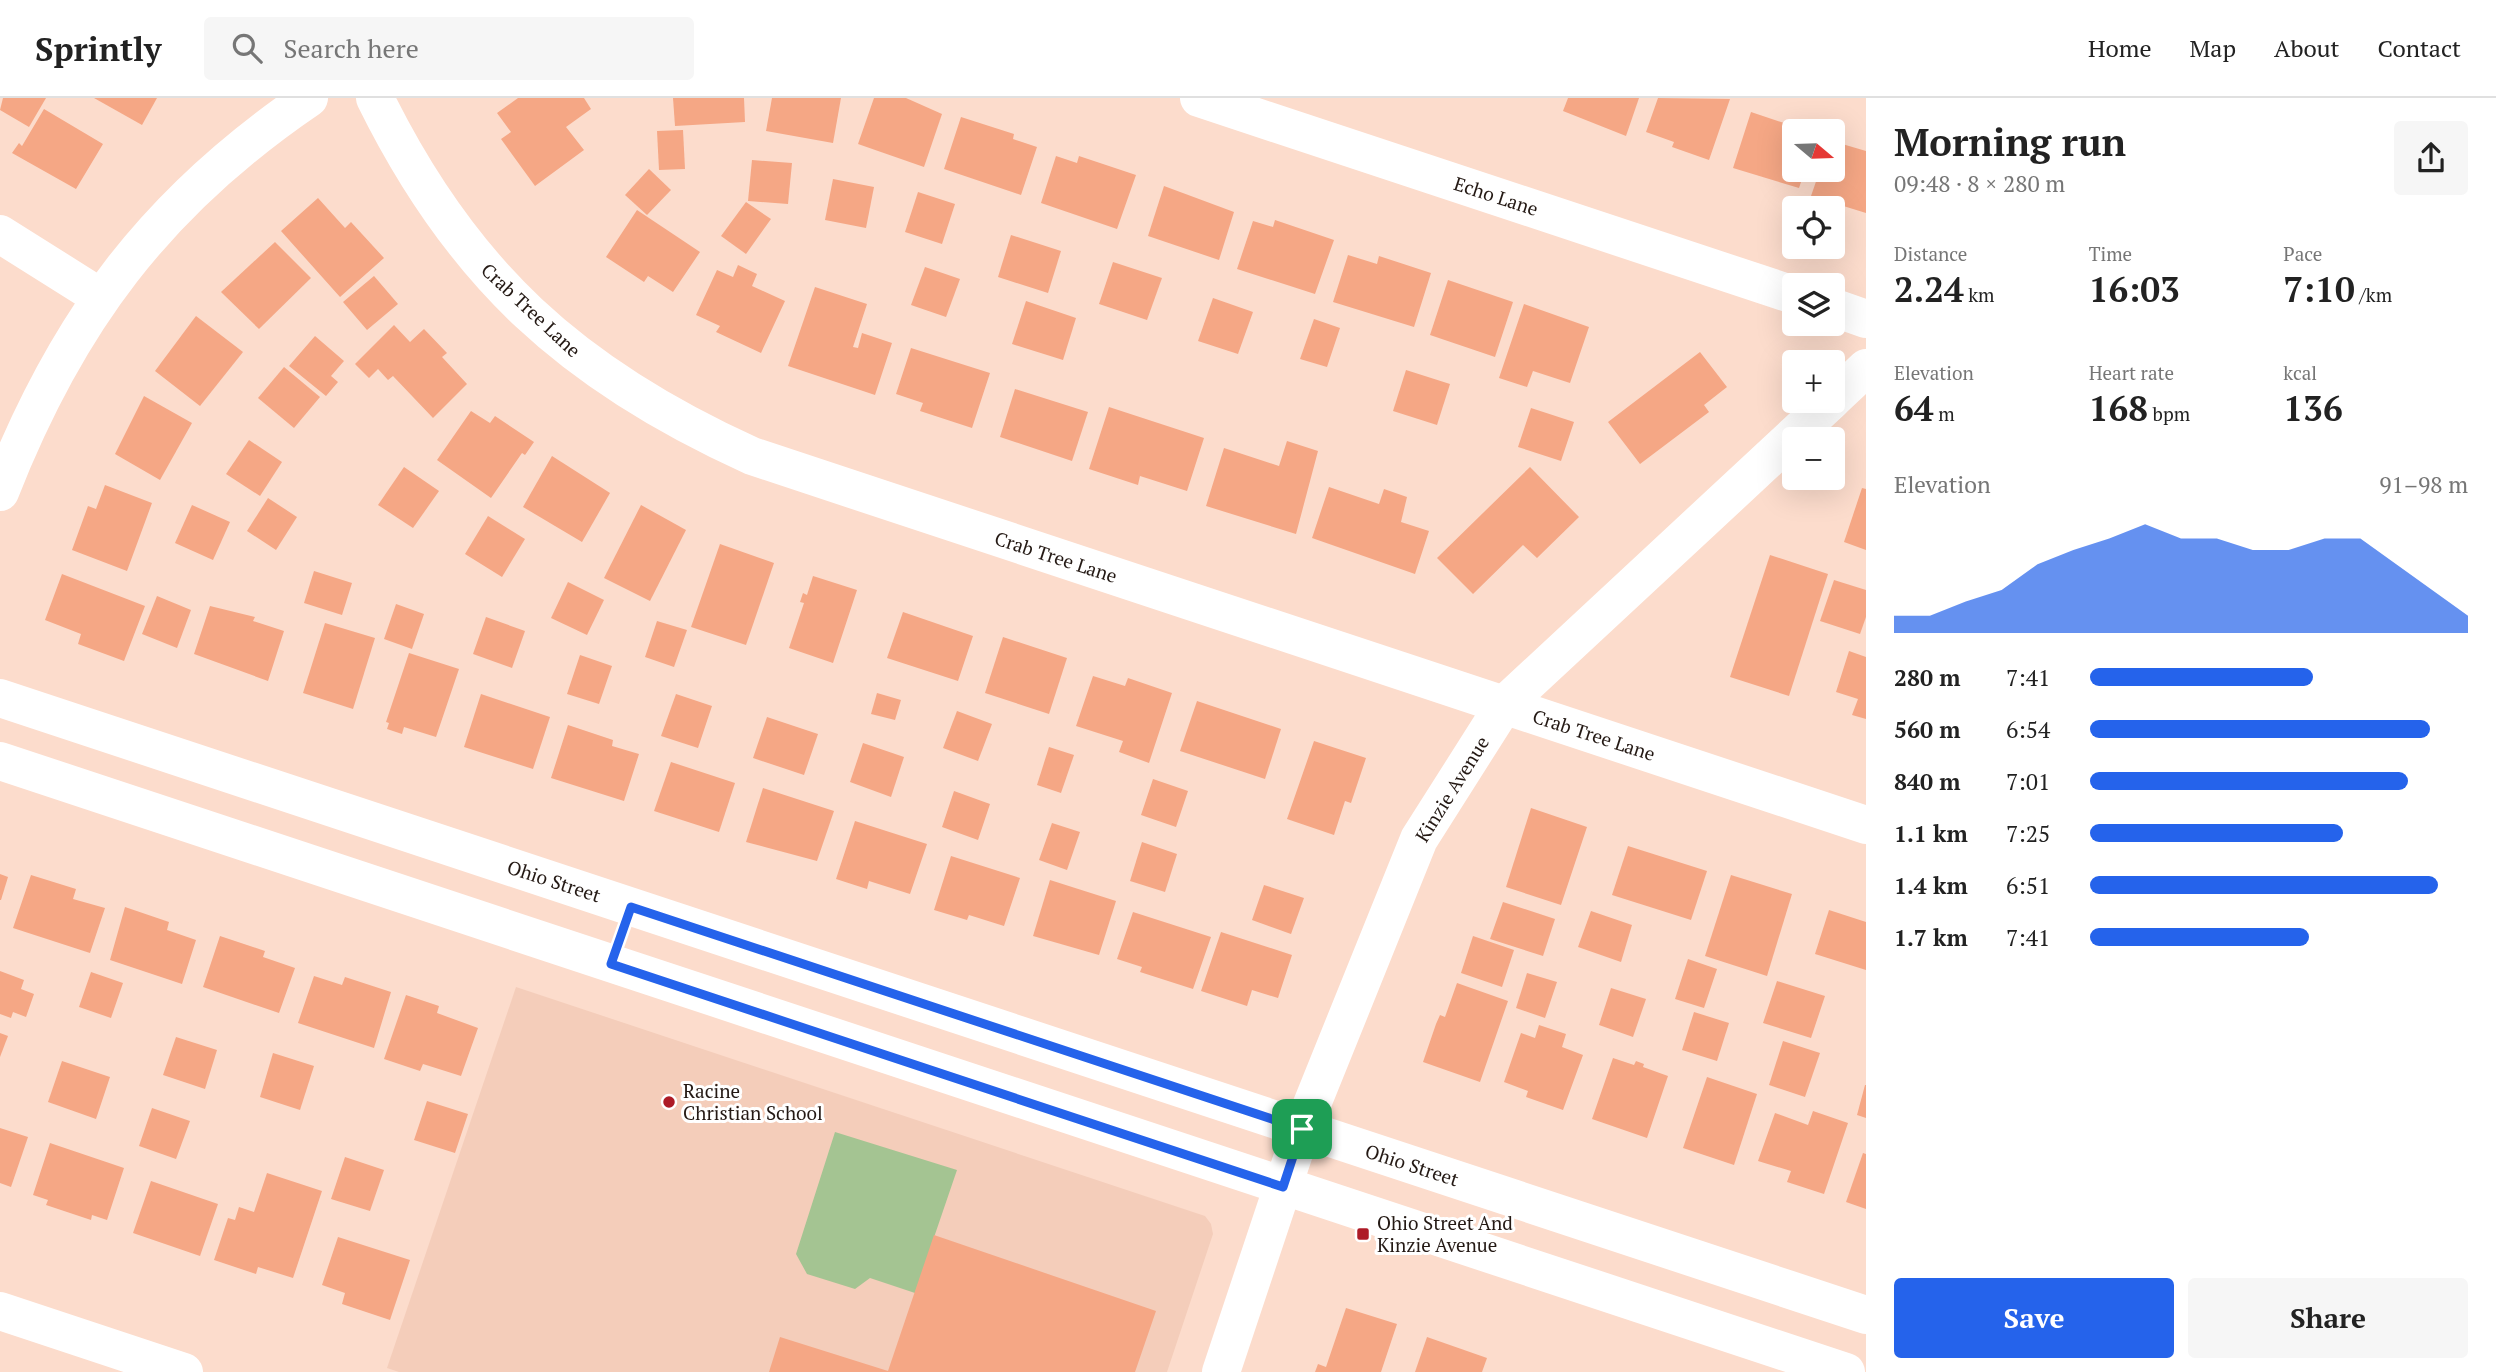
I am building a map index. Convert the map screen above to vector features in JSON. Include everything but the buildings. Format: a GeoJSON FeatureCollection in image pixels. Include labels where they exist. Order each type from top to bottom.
{"type":"FeatureCollection","features":[{"type":"Feature","properties":{"kind":"street"},"geometry":{"type":"LineString","coordinates":[[0,492],[51,375],[100,297],[166,215],[213,169],[309,98]]}},
{"type":"Feature","properties":{"kind":"street","name":"Crab Tree Lane"},"geometry":{"type":"LineString","coordinates":[[375,98],[399,146],[430,197],[465,245],[505,290],[548,332],[595,369],[655,409],[752,456],[1866,825]]}},
{"type":"Feature","properties":{"kind":"street","name":"Echo Lane"},"geometry":{"type":"LineString","coordinates":[[1199,98],[1782,291]]}},
{"type":"Feature","properties":{"kind":"street"},"geometry":{"type":"LineString","coordinates":[[0,234],[100,297]]}},
{"type":"Feature","properties":{"kind":"street"},"geometry":{"type":"LineString","coordinates":[[1845,312],[1866,319]]}},
{"type":"Feature","properties":{"kind":"street","name":"Kinzie Avenue"},"geometry":{"type":"LineString","coordinates":[[1845,388],[1866,368]]}},
{"type":"Feature","properties":{"kind":"street","name":"Kinzie Avenue"},"geometry":{"type":"LineString","coordinates":[[1221,1372],[1302,1129],[1419,839],[1504,705],[1818,413]]}},
{"type":"Feature","properties":{"kind":"street","name":"Ohio Street"},"geometry":{"type":"LineString","coordinates":[[0,698],[1866,1315]]}},
{"type":"Feature","properties":{"kind":"street"},"geometry":{"type":"LineString","coordinates":[[0,761],[1846,1372]]}},
{"type":"Feature","properties":{"kind":"street"},"geometry":{"type":"LineString","coordinates":[[611,964],[631,907]]}},
{"type":"Feature","properties":{"kind":"street"},"geometry":{"type":"LineString","coordinates":[[0,1311],[184,1372]]}},
{"type":"Feature","properties":{"kind":"shaded area","name":"Racine Christian School"},"geometry":{"type":"Polygon","coordinates":[[[516,987],[1205,1216],[1211,1224],[1213,1234],[1167,1372],[399,1372],[387,1368],[516,987]]]}},
{"type":"Feature","properties":{"kind":"green space"},"geometry":{"type":"Polygon","coordinates":[[[835,1132],[957,1170],[915,1293],[870,1278],[855,1289],[807,1274],[796,1254],[835,1132]]]}},
{"type":"Feature","properties":{"kind":"place","name":"Racine Christian School"},"geometry":{"type":"Point","coordinates":[669,1102]}},
{"type":"Feature","properties":{"kind":"place","name":"Ohio Street And Kinzie Avenue"},"geometry":{"type":"Point","coordinates":[1363,1234]}},
{"type":"Feature","properties":{"kind":"route"},"geometry":{"type":"LineString","coordinates":[[631,907],[1302,1129],[1283,1187],[611,964],[631,907]]}}]}
